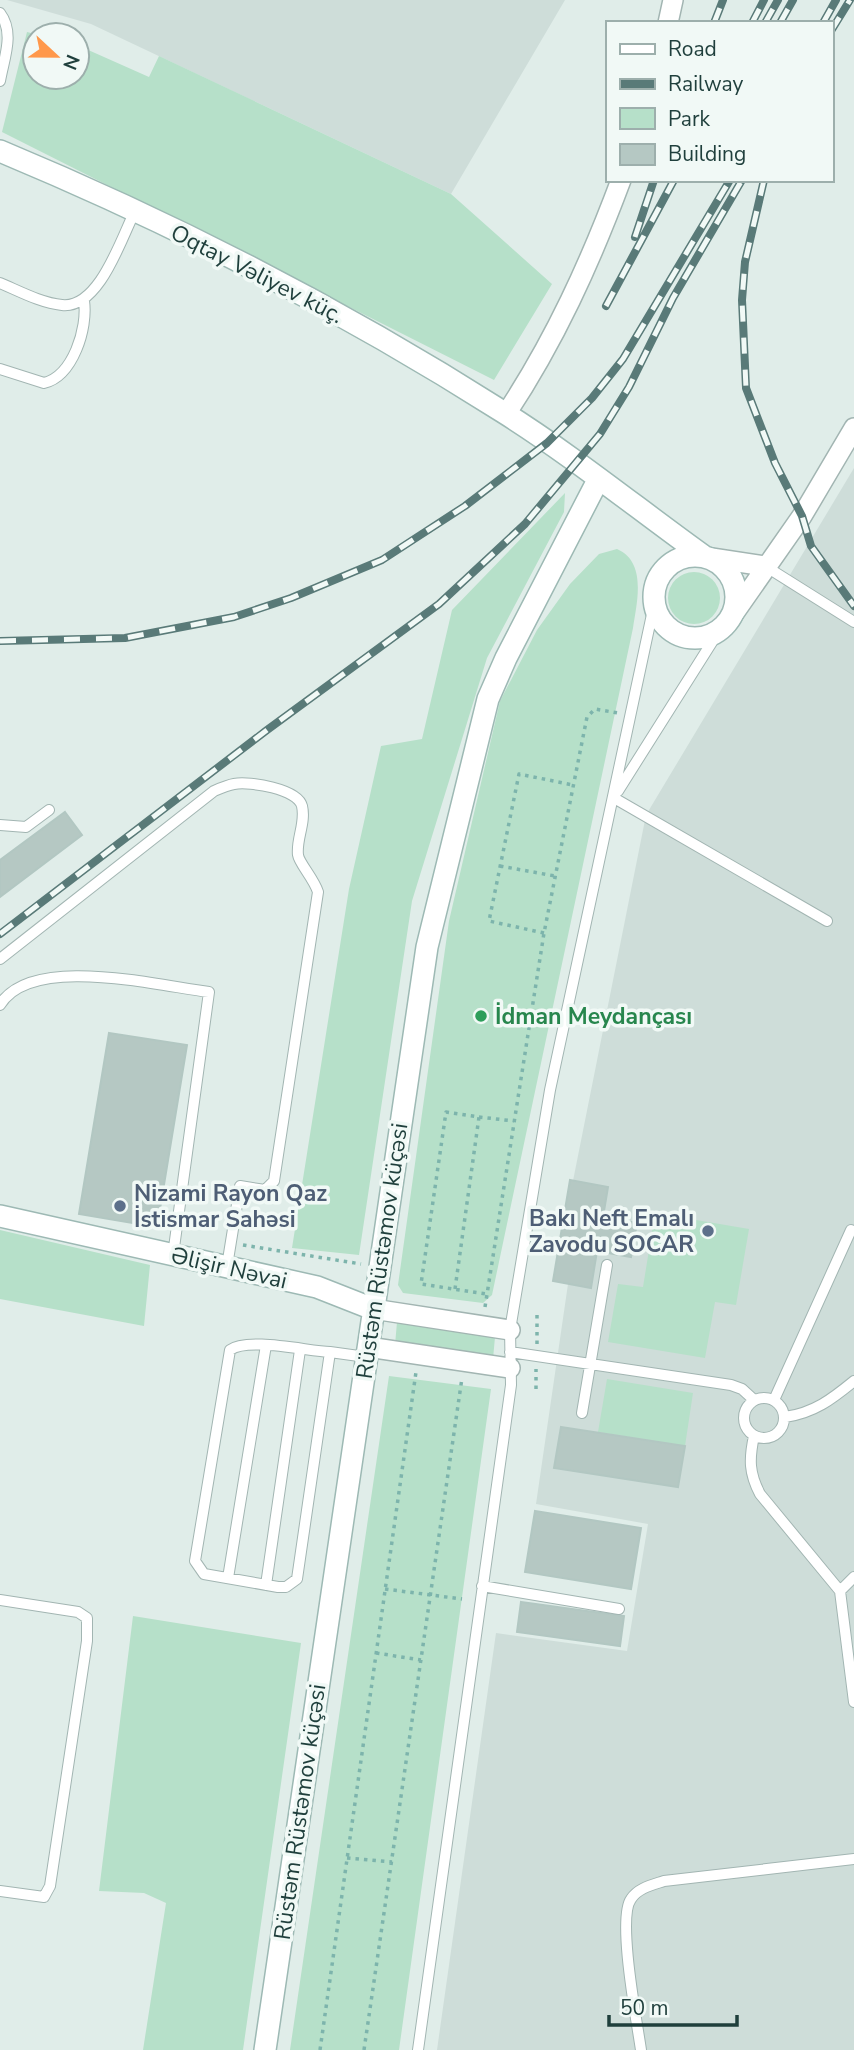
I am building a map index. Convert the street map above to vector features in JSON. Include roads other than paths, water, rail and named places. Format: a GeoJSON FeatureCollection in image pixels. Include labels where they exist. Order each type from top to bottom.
{"type":"FeatureCollection","features":[{"type":"Feature","properties":{"kind":"street"},"geometry":{"type":"LineString","coordinates":[[668,21],[673,0]]}},
{"type":"Feature","properties":{"kind":"street","name":"Oqtay Vəliyev küç."},"geometry":{"type":"LineString","coordinates":[[0,151],[135,211],[352,324],[506,414],[705,557]]}},
{"type":"Feature","properties":{"kind":"street"},"geometry":{"type":"LineString","coordinates":[[506,414],[541,361],[564,316],[590,262],[620,182]]}},
{"type":"Feature","properties":{"kind":"street"},"geometry":{"type":"LineString","coordinates":[[765,566],[689,556],[667,567],[654,588],[654,605],[666,626],[687,638],[704,638],[724,625],[802,516],[854,428]]}},
{"type":"Feature","properties":{"kind":"street","name":"Rüstəm Rüstəmov küçəsi"},"geometry":{"type":"LineString","coordinates":[[265,2050],[422,975],[473,750],[488,699],[506,658],[598,480]]}},
{"type":"Feature","properties":{"kind":"street"},"geometry":{"type":"LineString","coordinates":[[705,557],[719,564],[730,575],[735,590],[735,605],[724,625]]}},
{"type":"Feature","properties":{"kind":"street","name":"Əlişir Nəvai"},"geometry":{"type":"LineString","coordinates":[[0,1216],[317,1287],[373,1310]]}},
{"type":"Feature","properties":{"kind":"street"},"geometry":{"type":"LineString","coordinates":[[373,1310],[510,1330]]}},
{"type":"Feature","properties":{"kind":"street"},"geometry":{"type":"LineString","coordinates":[[367,1352],[510,1360]]}},
{"type":"Feature","properties":{"kind":"lane"},"geometry":{"type":"LineString","coordinates":[[0,13],[7,22],[9,33],[0,81]]}},
{"type":"Feature","properties":{"kind":"lane"},"geometry":{"type":"LineString","coordinates":[[0,283],[64,306],[84,301],[97,287],[135,211]]}},
{"type":"Feature","properties":{"kind":"lane"},"geometry":{"type":"LineString","coordinates":[[0,369],[44,383],[60,376],[67,368],[83,326],[84,301]]}},
{"type":"Feature","properties":{"kind":"lane"},"geometry":{"type":"LineString","coordinates":[[765,566],[854,622]]}},
{"type":"Feature","properties":{"kind":"lane"},"geometry":{"type":"LineString","coordinates":[[418,2050],[511,1385],[510,1330],[550,1090],[654,605]]}},
{"type":"Feature","properties":{"kind":"lane"},"geometry":{"type":"LineString","coordinates":[[614,798],[724,625]]}},
{"type":"Feature","properties":{"kind":"lane"},"geometry":{"type":"LineString","coordinates":[[0,959],[214,791],[236,783],[286,790],[298,798],[302,805],[303,828],[298,855],[304,869],[312,875],[318,892],[293,1061],[274,1181],[265,1190],[240,1186],[227,1267]]}},
{"type":"Feature","properties":{"kind":"lane"},"geometry":{"type":"LineString","coordinates":[[614,798],[827,921]]}},
{"type":"Feature","properties":{"kind":"lane"},"geometry":{"type":"LineString","coordinates":[[0,825],[26,827],[49,810]]}},
{"type":"Feature","properties":{"kind":"lane"},"geometry":{"type":"LineString","coordinates":[[0,1005],[11,993],[42,979],[86,975],[209,992],[173,1255]]}},
{"type":"Feature","properties":{"kind":"lane"},"geometry":{"type":"LineString","coordinates":[[775,1400],[851,1230]]}},
{"type":"Feature","properties":{"kind":"lane"},"geometry":{"type":"LineString","coordinates":[[582,1413],[607,1265]]}},
{"type":"Feature","properties":{"kind":"lane"},"geometry":{"type":"LineString","coordinates":[[330,1352],[297,1579],[286,1587],[204,1574],[195,1561],[227,1357],[236,1345],[367,1352]]}},
{"type":"Feature","properties":{"kind":"lane"},"geometry":{"type":"LineString","coordinates":[[228,1578],[266,1345]]}},
{"type":"Feature","properties":{"kind":"lane"},"geometry":{"type":"LineString","coordinates":[[266,1585],[300,1350]]}},
{"type":"Feature","properties":{"kind":"lane"},"geometry":{"type":"LineString","coordinates":[[510,1360],[591,1364],[731,1385],[741,1388],[754,1400]]}},
{"type":"Feature","properties":{"kind":"lane"},"geometry":{"type":"LineString","coordinates":[[785,1418],[802,1415],[823,1406],[854,1381]]}},
{"type":"Feature","properties":{"kind":"lane"},"geometry":{"type":"LineString","coordinates":[[754,1436],[775,1436],[784,1425],[785,1418],[775,1400],[768,1397],[754,1400],[748,1405],[743,1418],[754,1436],[748,1461],[751,1478],[760,1494],[839,1591],[854,1702]]}},
{"type":"Feature","properties":{"kind":"lane"},"geometry":{"type":"LineString","coordinates":[[839,1591],[854,1577]]}},
{"type":"Feature","properties":{"kind":"lane"},"geometry":{"type":"LineString","coordinates":[[482,1586],[619,1609]]}},
{"type":"Feature","properties":{"kind":"lane"},"geometry":{"type":"LineString","coordinates":[[0,1600],[78,1612],[87,1618],[87,1641],[50,1886],[44,1896],[0,1891]]}},
{"type":"Feature","properties":{"kind":"lane"},"geometry":{"type":"LineString","coordinates":[[641,2050],[625,1926],[630,1900],[644,1887],[664,1881],[854,1859]]}},
{"type":"Feature","properties":{"kind":"railway"},"geometry":{"type":"LineString","coordinates":[[715,21],[723,0]]}},
{"type":"Feature","properties":{"kind":"railway"},"geometry":{"type":"LineString","coordinates":[[753,21],[764,0]]}},
{"type":"Feature","properties":{"kind":"railway"},"geometry":{"type":"LineString","coordinates":[[766,21],[778,0]]}},
{"type":"Feature","properties":{"kind":"railway"},"geometry":{"type":"LineString","coordinates":[[781,21],[793,0]]}},
{"type":"Feature","properties":{"kind":"railway"},"geometry":{"type":"LineString","coordinates":[[824,21],[836,0]]}},
{"type":"Feature","properties":{"kind":"railway"},"geometry":{"type":"LineString","coordinates":[[833,28],[850,0]]}},
{"type":"Feature","properties":{"kind":"railway"},"geometry":{"type":"LineString","coordinates":[[635,237],[653,182]]}},
{"type":"Feature","properties":{"kind":"railway"},"geometry":{"type":"LineString","coordinates":[[606,306],[673,182]]}},
{"type":"Feature","properties":{"kind":"railway"},"geometry":{"type":"LineString","coordinates":[[0,641],[125,638],[234,617],[291,598],[382,560],[465,506],[547,443],[592,398],[623,359],[729,182]]}},
{"type":"Feature","properties":{"kind":"railway"},"geometry":{"type":"LineString","coordinates":[[0,934],[267,730],[439,604],[525,524],[600,434],[629,387],[673,298],[741,182]]}},
{"type":"Feature","properties":{"kind":"railway"},"geometry":{"type":"LineString","coordinates":[[764,182],[745,262],[742,300],[746,388],[775,463],[802,516],[811,546],[854,606]]}},
{"type":"Feature","properties":{"kind":"place","name":"İdman Meydançası"},"geometry":{"type":"Point","coordinates":[481,1016]}},
{"type":"Feature","properties":{"kind":"place","name":"Nizami Rayon Qaz İstismar Sahəsi"},"geometry":{"type":"Point","coordinates":[120,1206]}},
{"type":"Feature","properties":{"kind":"place","name":"Bakı Neft Emalı Zavodu SOCAR"},"geometry":{"type":"Point","coordinates":[708,1231]}}]}
